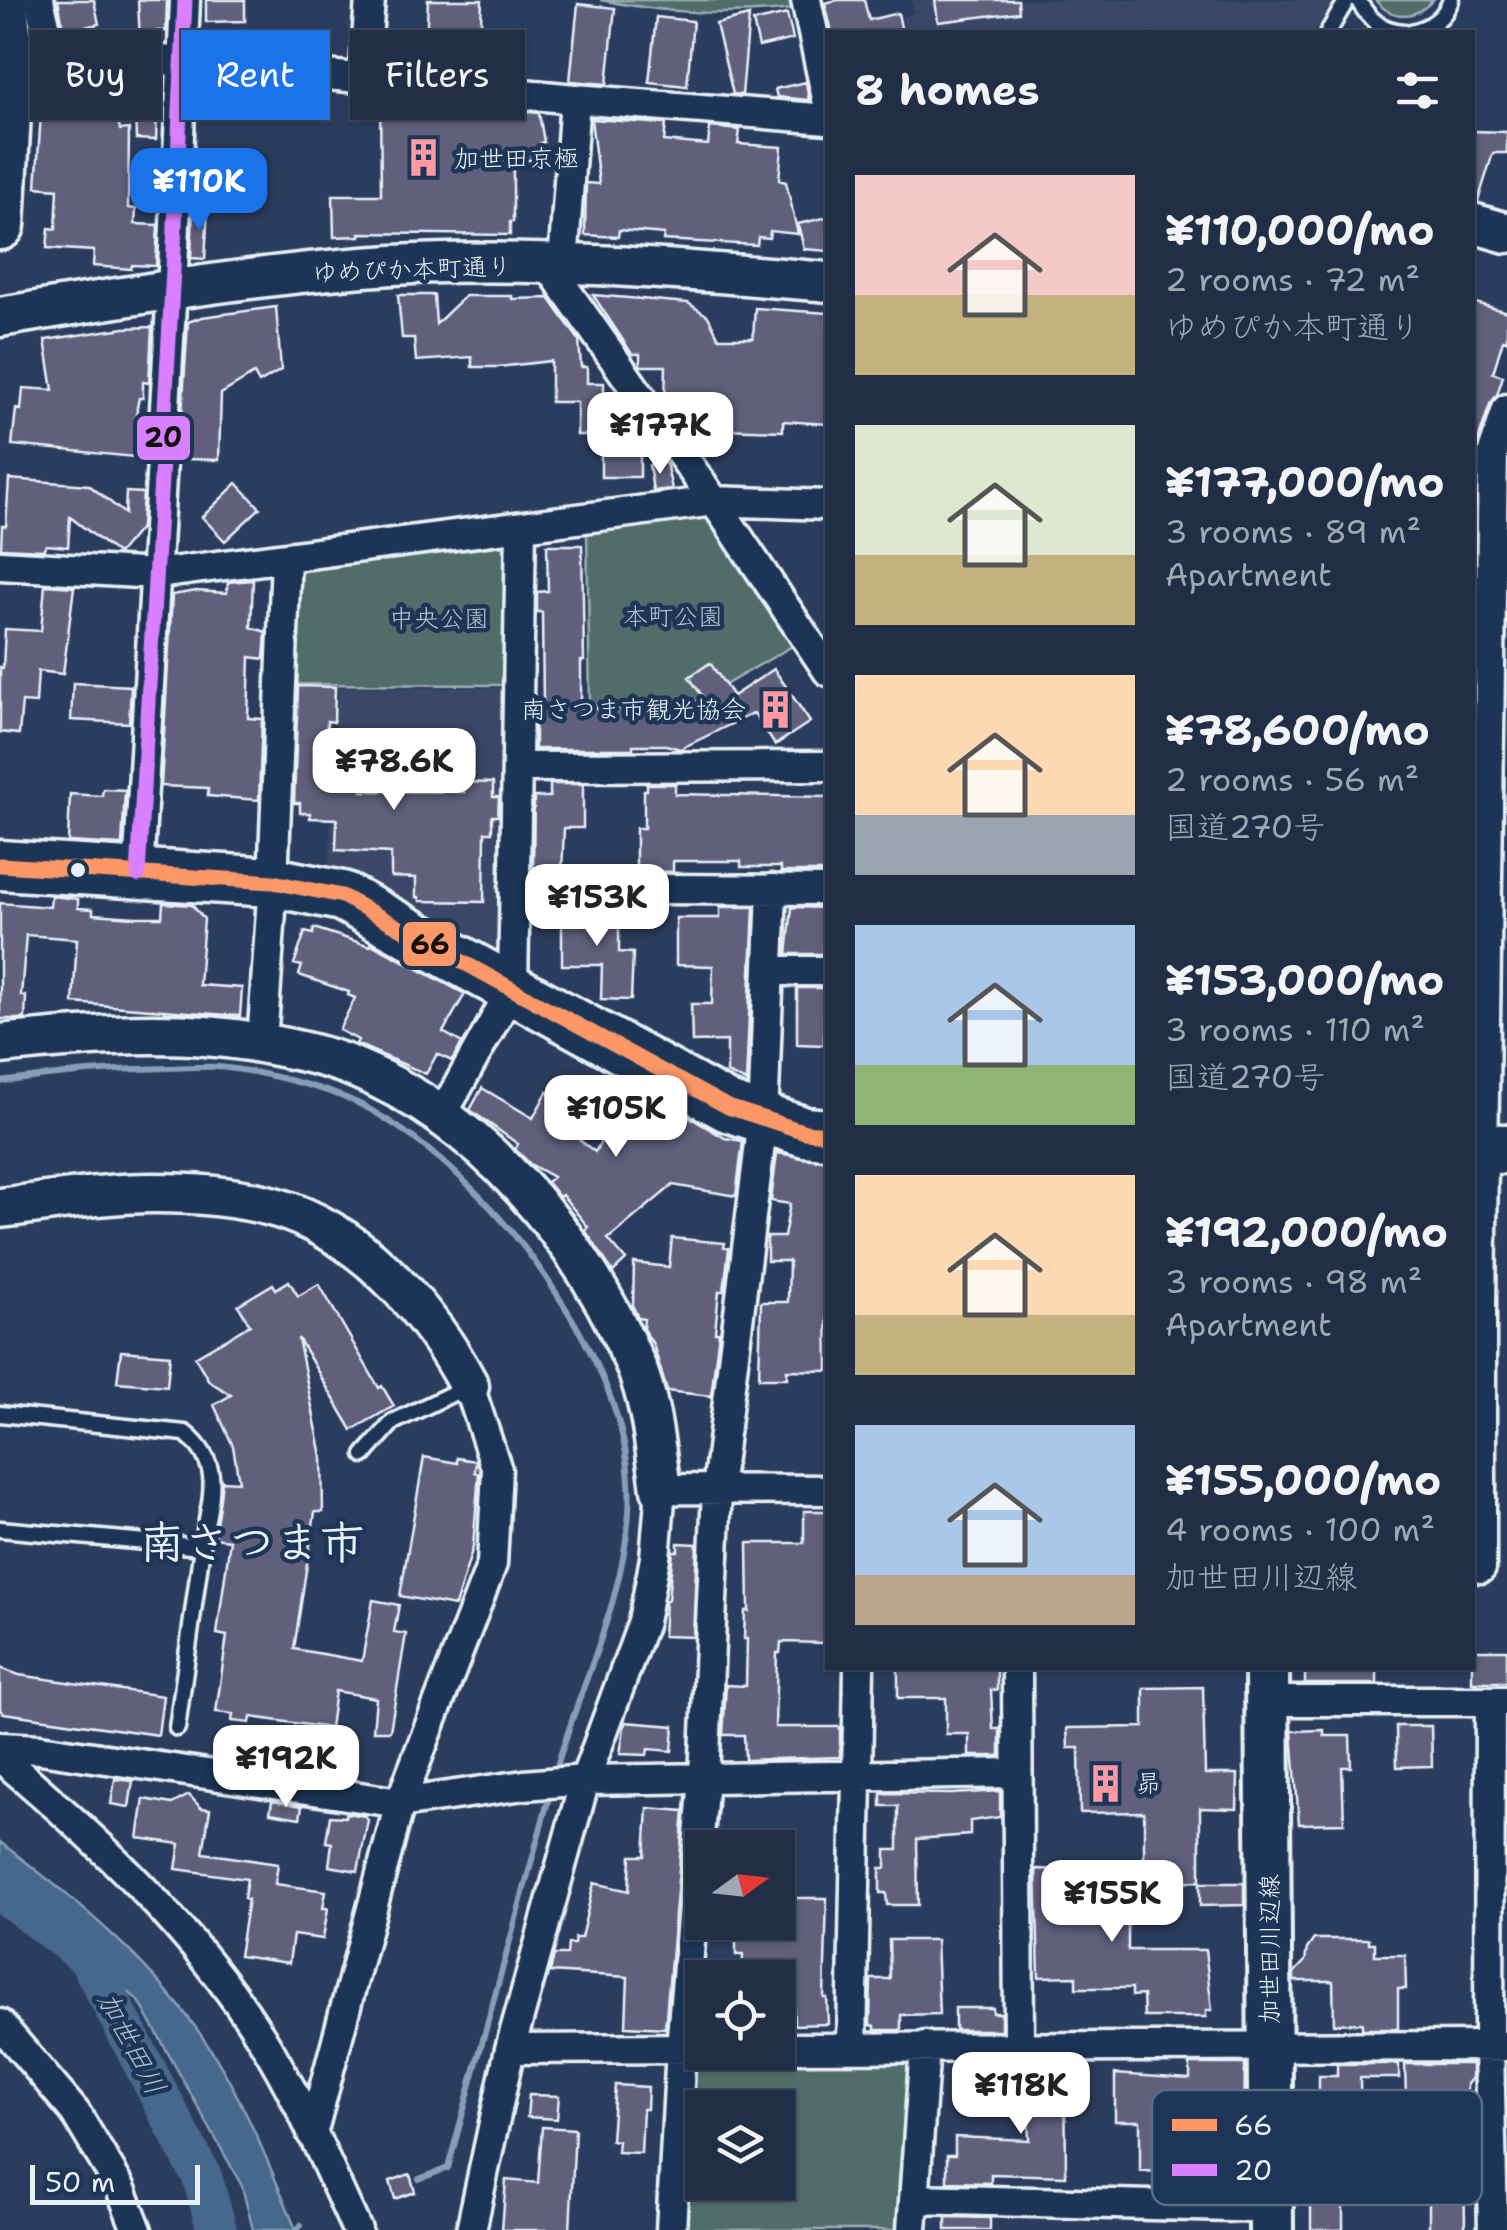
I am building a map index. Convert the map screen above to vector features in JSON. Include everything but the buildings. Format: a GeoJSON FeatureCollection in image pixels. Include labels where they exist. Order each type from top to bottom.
{"type":"FeatureCollection","features":[{"type":"Feature","properties":{"kind":"highway"},"geometry":{"type":"LineString","coordinates":[[2,0],[30,55]]}},
{"type":"Feature","properties":{"kind":"highway"},"geometry":{"type":"LineString","coordinates":[[0,225],[30,62]]}},
{"type":"Feature","properties":{"kind":"highway"},"geometry":{"type":"LineString","coordinates":[[0,865],[273,882],[342,896],[728,1107],[763,1120],[825,1133]]}},
{"type":"Feature","properties":{"kind":"main road","name":"加世田川辺線"},"geometry":{"type":"LineString","coordinates":[[1267,1684],[1270,2090]]}},
{"type":"Feature","properties":{"kind":"street"},"geometry":{"type":"LineString","coordinates":[[34,30],[38,0]]}},
{"type":"Feature","properties":{"kind":"street"},"geometry":{"type":"LineString","coordinates":[[184,30],[185,0]]}},
{"type":"Feature","properties":{"kind":"street"},"geometry":{"type":"LineString","coordinates":[[368,30],[370,0]]}},
{"type":"Feature","properties":{"kind":"street"},"geometry":{"type":"LineString","coordinates":[[806,0],[825,89]]}},
{"type":"Feature","properties":{"kind":"street"},"geometry":{"type":"LineString","coordinates":[[525,94],[825,120]]}},
{"type":"Feature","properties":{"kind":"street"},"geometry":{"type":"LineString","coordinates":[[575,99],[556,264],[825,667]]}},
{"type":"Feature","properties":{"kind":"street"},"geometry":{"type":"LineString","coordinates":[[138,875],[181,102]]}},
{"type":"Feature","properties":{"kind":"street"},"geometry":{"type":"LineString","coordinates":[[1475,224],[1507,234]]}},
{"type":"Feature","properties":{"kind":"street","name":"ゆめぴか本町通り"},"geometry":{"type":"LineString","coordinates":[[0,317],[172,289],[364,267],[556,264],[825,282]]}},
{"type":"Feature","properties":{"kind":"street"},"geometry":{"type":"LineString","coordinates":[[1481,1568],[1494,1306],[1488,1149],[1491,451],[1507,408]]}},
{"type":"Feature","properties":{"kind":"street"},"geometry":{"type":"LineString","coordinates":[[0,565],[156,574],[714,501],[825,505]]}},
{"type":"Feature","properties":{"kind":"street"},"geometry":{"type":"LineString","coordinates":[[442,1116],[513,987],[521,527]]}},
{"type":"Feature","properties":{"kind":"street"},"geometry":{"type":"LineString","coordinates":[[262,1043],[273,882],[286,558]]}},
{"type":"Feature","properties":{"kind":"street"},"geometry":{"type":"LineString","coordinates":[[517,767],[825,766]]}},
{"type":"Feature","properties":{"kind":"street"},"geometry":{"type":"LineString","coordinates":[[514,888],[825,890]]}},
{"type":"Feature","properties":{"kind":"street"},"geometry":{"type":"LineString","coordinates":[[696,1960],[717,1490],[763,1120],[772,890]]}},
{"type":"Feature","properties":{"kind":"street"},"geometry":{"type":"LineString","coordinates":[[769,971],[825,971]]}},
{"type":"Feature","properties":{"kind":"street"},"geometry":{"type":"LineString","coordinates":[[0,1044],[157,1033],[262,1043],[351,1066],[399,1088],[442,1116],[502,1168],[541,1209],[608,1309],[636,1366],[662,1488],[643,1622],[579,1780],[510,2049],[471,2230]]}},
{"type":"Feature","properties":{"kind":"street"},"geometry":{"type":"LineString","coordinates":[[0,1208],[150,1193],[197,1194],[291,1212],[356,1250],[389,1278],[442,1340],[469,1386],[497,1470],[492,1564],[400,1803],[312,2134]]}},
{"type":"Feature","properties":{"kind":"street"},"geometry":{"type":"LineString","coordinates":[[662,1488],[825,1490]]}},
{"type":"Feature","properties":{"kind":"street"},"geometry":{"type":"LineString","coordinates":[[852,2048],[858,1670]]}},
{"type":"Feature","properties":{"kind":"street"},"geometry":{"type":"LineString","coordinates":[[1017,1670],[1020,2045]]}},
{"type":"Feature","properties":{"kind":"street"},"geometry":{"type":"LineString","coordinates":[[1267,1684],[1499,1701],[1493,2230]]}},
{"type":"Feature","properties":{"kind":"street"},"geometry":{"type":"LineString","coordinates":[[0,1747],[40,1749],[400,1803],[579,1780],[1017,1774]]}},
{"type":"Feature","properties":{"kind":"street"},"geometry":{"type":"LineString","coordinates":[[0,1757],[64,1812],[164,1912],[222,1981],[262,2038],[357,2230]]}},
{"type":"Feature","properties":{"kind":"street"},"geometry":{"type":"LineString","coordinates":[[0,2024],[75,2112],[121,2189],[138,2230]]}},
{"type":"Feature","properties":{"kind":"street"},"geometry":{"type":"LineString","coordinates":[[912,2230],[925,2046]]}},
{"type":"Feature","properties":{"kind":"street"},"geometry":{"type":"LineString","coordinates":[[795,2048],[1498,2046]]}},
{"type":"Feature","properties":{"kind":"street"},"geometry":{"type":"LineString","coordinates":[[510,2049],[685,2048]]}},
{"type":"Feature","properties":{"kind":"street"},"geometry":{"type":"LineString","coordinates":[[671,2230],[689,2070]]}},
{"type":"Feature","properties":{"kind":"street"},"geometry":{"type":"LineString","coordinates":[[915,2199],[1271,2219]]}},
{"type":"Feature","properties":{"kind":"lane"},"geometry":{"type":"LineString","coordinates":[[1329,30],[1347,0]]}},
{"type":"Feature","properties":{"kind":"lane"},"geometry":{"type":"LineString","coordinates":[[1358,0],[1379,26],[1398,30]]}},
{"type":"Feature","properties":{"kind":"lane"},"geometry":{"type":"LineString","coordinates":[[1420,30],[1439,20],[1451,0]]}},
{"type":"Feature","properties":{"kind":"lane"},"geometry":{"type":"LineString","coordinates":[[364,1455],[393,1422],[469,1386]]}},
{"type":"Feature","properties":{"kind":"lane"},"geometry":{"type":"LineString","coordinates":[[0,1414],[185,1433],[203,1447],[212,1473],[177,1728]]}},
{"type":"Feature","properties":{"kind":"lane"},"geometry":{"type":"LineString","coordinates":[[0,1529],[202,1546]]}},
{"type":"Feature","properties":{"kind":"shaded area"},"geometry":{"type":"Polygon","coordinates":[[[912,0],[1337,0],[1315,30],[905,30],[902,17],[914,13],[912,0]]]}},
{"type":"Feature","properties":{"kind":"shaded area"},"geometry":{"type":"Polygon","coordinates":[[[338,687],[506,688],[502,951],[376,884],[329,867],[338,687]]]}},
{"type":"Feature","properties":{"kind":"shaded area"},"geometry":{"type":"Polygon","coordinates":[[[0,1842],[115,1937],[190,2019],[235,2092],[296,2230],[253,2230],[242,2186],[139,2001],[0,1884],[0,1842]]]}},
{"type":"Feature","properties":{"kind":"green space"},"geometry":{"type":"Polygon","coordinates":[[[600,0],[793,0],[795,9],[697,12],[600,0]]]}},
{"type":"Feature","properties":{"kind":"green space"},"geometry":{"type":"Polygon","coordinates":[[[1375,0],[1433,0],[1419,11],[1404,15],[1389,11],[1375,0]]]}},
{"type":"Feature","properties":{"kind":"green space","name":"本町公園"},"geometry":{"type":"Polygon","coordinates":[[[698,516],[710,520],[794,645],[692,704],[590,706],[587,533],[698,516]]]}},
{"type":"Feature","properties":{"kind":"green space","name":"中央公園"},"geometry":{"type":"Polygon","coordinates":[[[501,541],[508,550],[506,685],[293,684],[299,575],[303,568],[501,541]]]}},
{"type":"Feature","properties":{"kind":"green space"},"geometry":{"type":"Polygon","coordinates":[[[909,2058],[915,2068],[901,2230],[682,2230],[685,2185],[685,2200],[795,2200],[795,2090],[691,2090],[693,2070],[795,2070],[795,2059],[909,2058]]]}},
{"type":"Feature","properties":{"kind":"waterway"},"geometry":{"type":"LineString","coordinates":[[0,1082],[103,1071],[212,1067],[297,1082],[356,1102],[400,1129],[455,1172],[504,1222],[546,1278],[592,1355],[621,1431],[629,1484],[625,1546],[610,1612],[555,1773]]}},
{"type":"Feature","properties":{"kind":"waterway"},"geometry":{"type":"LineString","coordinates":[[419,2179],[448,2168],[551,1790]]}},
{"type":"Feature","properties":{"kind":"waterway","name":"加世田川"},"geometry":{"type":"LineString","coordinates":[[0,1890],[88,1958],[202,2177],[217,2230]]}},
{"type":"Feature","properties":{"kind":"waterway"},"geometry":{"type":"LineString","coordinates":[[297,2230],[301,2225]]}},
{"type":"Feature","properties":{"kind":"transit line","name":"20"},"geometry":{"type":"LineString","coordinates":[[138,875],[185,0]]}},
{"type":"Feature","properties":{"kind":"transit line","name":"66"},"geometry":{"type":"LineString","coordinates":[[0,865],[273,882],[342,896],[728,1107],[805,1132],[825,1134]]}},
{"type":"Feature","properties":{"kind":"place","name":"加世田京極"},"geometry":{"type":"Point","coordinates":[424,158]}},
{"type":"Feature","properties":{"kind":"place","name":"南さつま市観光協会"},"geometry":{"type":"Point","coordinates":[776,709]}},
{"type":"Feature","properties":{"kind":"place","name":"昴"},"geometry":{"type":"Point","coordinates":[1106,1783]}},
{"type":"Feature","properties":{"kind":"district","name":"南さつま市"},"geometry":{"type":"Point","coordinates":[252,1542]}}]}
